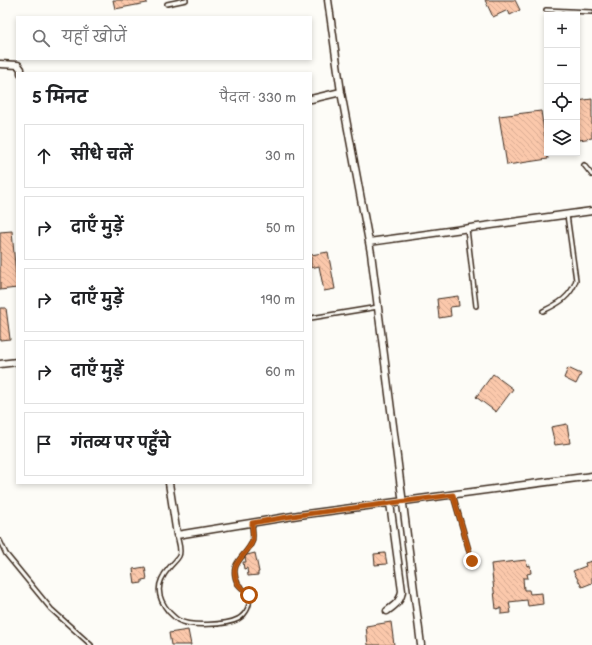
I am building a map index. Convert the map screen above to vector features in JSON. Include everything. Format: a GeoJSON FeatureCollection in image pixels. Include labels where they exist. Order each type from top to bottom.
{"type":"FeatureCollection","features":[{"type":"Feature","properties":{"kind":"street"},"geometry":{"type":"LineString","coordinates":[[328,0],[340,92],[369,242],[421,645]]}},
{"type":"Feature","properties":{"kind":"street"},"geometry":{"type":"LineString","coordinates":[[0,64],[18,65],[21,72]]}},
{"type":"Feature","properties":{"kind":"street"},"geometry":{"type":"LineString","coordinates":[[312,99],[340,92]]}},
{"type":"Feature","properties":{"kind":"street"},"geometry":{"type":"LineString","coordinates":[[369,242],[592,211]]}},
{"type":"Feature","properties":{"kind":"street"},"geometry":{"type":"LineString","coordinates":[[0,364],[16,362]]}},
{"type":"Feature","properties":{"kind":"street"},"geometry":{"type":"LineString","coordinates":[[169,484],[178,535],[390,503],[592,476]]}},
{"type":"Feature","properties":{"kind":"street"},"geometry":{"type":"LineString","coordinates":[[387,611],[398,602],[402,591],[390,503]]}},
{"type":"Feature","properties":{"kind":"lane"},"geometry":{"type":"LineString","coordinates":[[166,4],[186,0]]}},
{"type":"Feature","properties":{"kind":"lane"},"geometry":{"type":"LineString","coordinates":[[546,10],[592,12]]}},
{"type":"Feature","properties":{"kind":"lane"},"geometry":{"type":"LineString","coordinates":[[584,164],[592,174]]}},
{"type":"Feature","properties":{"kind":"lane"},"geometry":{"type":"LineString","coordinates":[[543,312],[564,300],[575,285],[576,280],[567,215]]}},
{"type":"Feature","properties":{"kind":"lane"},"geometry":{"type":"LineString","coordinates":[[467,229],[476,306]]}},
{"type":"Feature","properties":{"kind":"lane"},"geometry":{"type":"LineString","coordinates":[[312,318],[378,307]]}},
{"type":"Feature","properties":{"kind":"lane"},"geometry":{"type":"LineString","coordinates":[[453,495],[472,561]]}},
{"type":"Feature","properties":{"kind":"lane"},"geometry":{"type":"LineString","coordinates":[[178,535],[180,551],[179,557],[162,576],[160,583],[159,591],[164,605],[178,620],[188,623],[206,624],[225,622],[242,616],[249,606],[249,595],[237,582],[235,569],[237,563],[252,544],[252,523]]}},
{"type":"Feature","properties":{"kind":"lane"},"geometry":{"type":"LineString","coordinates":[[0,541],[6,554],[50,609],[91,645]]}},
{"type":"Feature","properties":{"kind":"building"},"geometry":{"type":"Polygon","coordinates":[[[113,0],[147,0],[147,3],[115,9],[113,0]]]}},
{"type":"Feature","properties":{"kind":"building"},"geometry":{"type":"Polygon","coordinates":[[[485,0],[515,0],[520,10],[510,15],[508,10],[493,17],[485,0]]]}},
{"type":"Feature","properties":{"kind":"building"},"geometry":{"type":"Polygon","coordinates":[[[592,99],[592,138],[580,140],[580,101],[592,99]]]}},
{"type":"Feature","properties":{"kind":"building"},"geometry":{"type":"Polygon","coordinates":[[[541,111],[544,132],[544,156],[548,156],[548,159],[507,165],[499,116],[541,111]]]}},
{"type":"Feature","properties":{"kind":"building"},"geometry":{"type":"Polygon","coordinates":[[[12,231],[16,288],[0,290],[0,232],[12,231]]]}},
{"type":"Feature","properties":{"kind":"building"},"geometry":{"type":"Polygon","coordinates":[[[328,252],[335,289],[324,291],[319,266],[312,268],[312,255],[328,252]]]}},
{"type":"Feature","properties":{"kind":"building"},"geometry":{"type":"Polygon","coordinates":[[[458,296],[459,306],[450,307],[451,316],[439,318],[437,299],[458,296]]]}},
{"type":"Feature","properties":{"kind":"building"},"geometry":{"type":"Polygon","coordinates":[[[0,308],[6,308],[10,339],[0,340],[0,308]]]}},
{"type":"Feature","properties":{"kind":"building"},"geometry":{"type":"Polygon","coordinates":[[[568,368],[581,374],[576,384],[564,378],[568,368]]]}},
{"type":"Feature","properties":{"kind":"building"},"geometry":{"type":"Polygon","coordinates":[[[493,374],[513,389],[496,412],[476,397],[493,374]]]}},
{"type":"Feature","properties":{"kind":"building"},"geometry":{"type":"Polygon","coordinates":[[[567,424],[570,443],[555,445],[551,427],[567,424]]]}},
{"type":"Feature","properties":{"kind":"building"},"geometry":{"type":"Polygon","coordinates":[[[255,553],[259,572],[258,575],[248,576],[247,568],[244,569],[243,562],[246,562],[245,557],[247,555],[255,553]]]}},
{"type":"Feature","properties":{"kind":"building"},"geometry":{"type":"Polygon","coordinates":[[[385,553],[387,564],[375,565],[374,554],[385,553]]]}},
{"type":"Feature","properties":{"kind":"building"},"geometry":{"type":"Polygon","coordinates":[[[526,560],[527,566],[530,565],[531,573],[527,574],[528,578],[523,578],[524,590],[529,590],[530,594],[542,593],[543,604],[528,606],[527,600],[509,602],[511,613],[501,614],[501,608],[496,609],[491,564],[526,560]]]}},
{"type":"Feature","properties":{"kind":"building"},"geometry":{"type":"Polygon","coordinates":[[[592,561],[592,583],[582,587],[573,571],[586,566],[585,563],[592,561]]]}},
{"type":"Feature","properties":{"kind":"building"},"geometry":{"type":"Polygon","coordinates":[[[145,567],[147,579],[142,580],[142,583],[135,584],[133,569],[145,567]]]}},
{"type":"Feature","properties":{"kind":"building"},"geometry":{"type":"Polygon","coordinates":[[[391,622],[394,645],[368,645],[366,626],[391,622]]]}},
{"type":"Feature","properties":{"kind":"building"},"geometry":{"type":"Polygon","coordinates":[[[188,630],[191,645],[171,645],[169,633],[188,630]]]}},
{"type":"Feature","properties":{"kind":"route"},"geometry":{"type":"LineString","coordinates":[[249,595],[239,586],[236,579],[235,569],[237,563],[252,544],[252,523],[299,515],[453,495],[472,561]]}}]}
